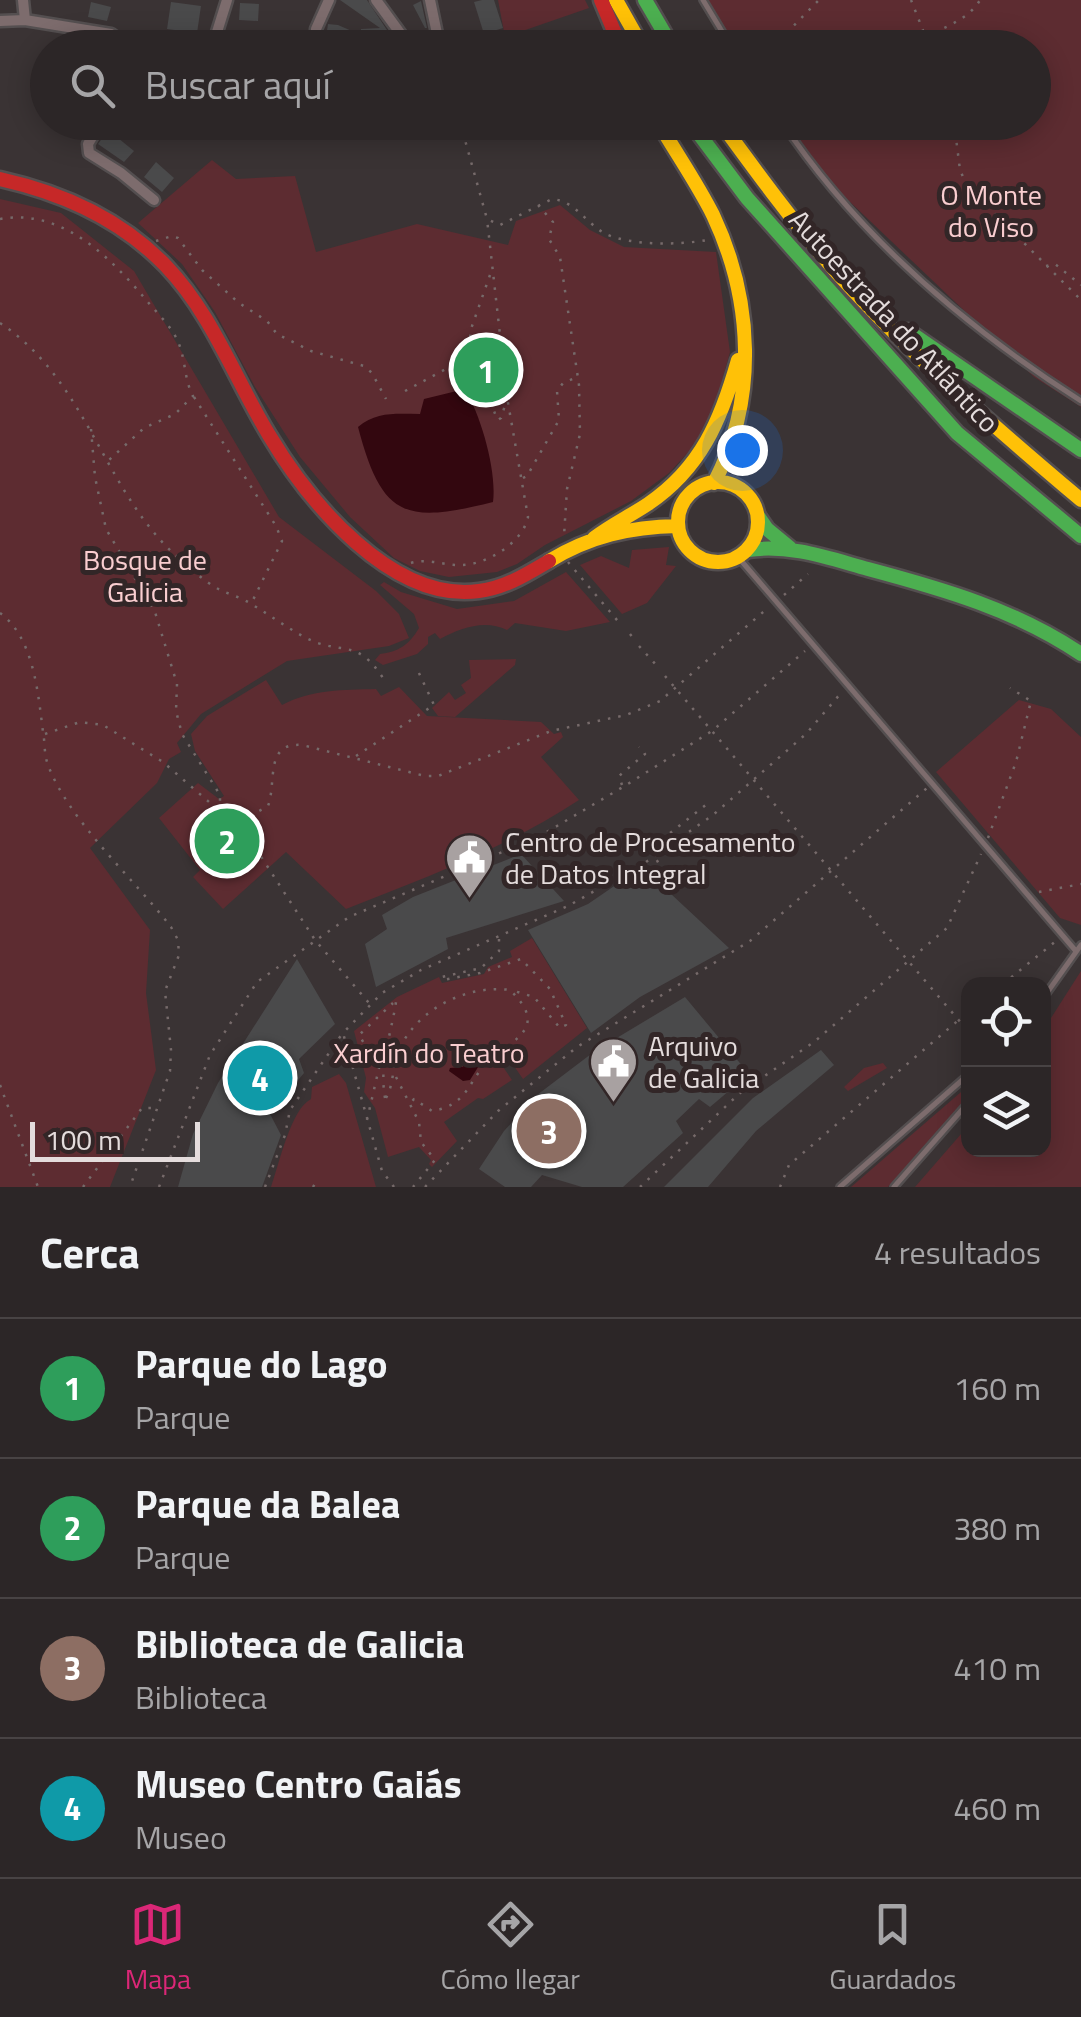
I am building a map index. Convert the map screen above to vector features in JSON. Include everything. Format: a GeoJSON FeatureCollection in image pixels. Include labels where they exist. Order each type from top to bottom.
{"type":"FeatureCollection","features":[{"type":"Feature","properties":{"kind":"main road"},"geometry":{"type":"LineString","coordinates":[[600,0],[613,30]]}},
{"type":"Feature","properties":{"kind":"main road"},"geometry":{"type":"LineString","coordinates":[[616,0],[633,30]]}},
{"type":"Feature","properties":{"kind":"main road"},"geometry":{"type":"LineString","coordinates":[[645,0],[662,30]]}},
{"type":"Feature","properties":{"kind":"main road"},"geometry":{"type":"LineString","coordinates":[[669,140],[713,216],[734,271],[743,340],[744,396],[738,438],[714,482]]}},
{"type":"Feature","properties":{"kind":"main road","name":"Autoestrada do Atlántico"},"geometry":{"type":"LineString","coordinates":[[704,140],[812,274],[957,433],[1081,536]]}},
{"type":"Feature","properties":{"kind":"main road","name":"Autoestrada do Atlántico"},"geometry":{"type":"LineString","coordinates":[[733,140],[859,296],[1024,453],[1081,500]]}},
{"type":"Feature","properties":{"kind":"main road"},"geometry":{"type":"LineString","coordinates":[[0,179],[66,198],[110,219],[149,250],[192,297],[272,441],[299,478],[359,543],[402,577],[429,588],[483,591],[527,576],[594,538],[678,482],[697,461],[724,415],[743,340]]}},
{"type":"Feature","properties":{"kind":"main road"},"geometry":{"type":"LineString","coordinates":[[859,296],[1081,450]]}},
{"type":"Feature","properties":{"kind":"main road"},"geometry":{"type":"LineString","coordinates":[[790,548],[767,529],[738,487],[714,482],[692,492],[684,502],[678,526],[682,539],[700,558],[713,562],[762,546],[790,548],[973,599],[1044,630],[1081,654]]}},
{"type":"Feature","properties":{"kind":"main road"},"geometry":{"type":"LineString","coordinates":[[743,554],[758,528],[758,516]]}},
{"type":"Feature","properties":{"kind":"main road"},"geometry":{"type":"LineString","coordinates":[[594,538],[645,526],[678,526]]}},
{"type":"Feature","properties":{"kind":"street"},"geometry":{"type":"LineString","coordinates":[[24,0],[25,20]]}},
{"type":"Feature","properties":{"kind":"street"},"geometry":{"type":"LineString","coordinates":[[217,30],[226,0]]}},
{"type":"Feature","properties":{"kind":"street"},"geometry":{"type":"LineString","coordinates":[[316,30],[330,0]]}},
{"type":"Feature","properties":{"kind":"street"},"geometry":{"type":"LineString","coordinates":[[376,0],[398,30]]}},
{"type":"Feature","properties":{"kind":"street"},"geometry":{"type":"LineString","coordinates":[[430,0],[436,30]]}},
{"type":"Feature","properties":{"kind":"street"},"geometry":{"type":"LineString","coordinates":[[0,21],[25,20],[86,30]]}},
{"type":"Feature","properties":{"kind":"street"},"geometry":{"type":"LineString","coordinates":[[90,140],[89,153],[154,200]]}},
{"type":"Feature","properties":{"kind":"lane"},"geometry":{"type":"LineString","coordinates":[[703,0],[721,30]]}},
{"type":"Feature","properties":{"kind":"lane"},"geometry":{"type":"LineString","coordinates":[[795,140],[817,172],[876,238],[992,340],[1081,401]]}},
{"type":"Feature","properties":{"kind":"lane"},"geometry":{"type":"LineString","coordinates":[[743,554],[848,684],[1063,935],[1078,947],[1051,987]]}},
{"type":"Feature","properties":{"kind":"lane"},"geometry":{"type":"LineString","coordinates":[[840,1187],[961,1081]]}},
{"type":"Feature","properties":{"kind":"lane"},"geometry":{"type":"LineString","coordinates":[[894,1187],[961,1111]]}},
{"type":"Feature","properties":{"kind":"path"},"geometry":{"type":"LineString","coordinates":[[790,30],[819,0]]}},
{"type":"Feature","properties":{"kind":"path"},"geometry":{"type":"LineString","coordinates":[[911,0],[924,30]]}},
{"type":"Feature","properties":{"kind":"path"},"geometry":{"type":"LineString","coordinates":[[937,30],[978,6],[980,0]]}},
{"type":"Feature","properties":{"kind":"path"},"geometry":{"type":"LineString","coordinates":[[402,577],[414,561],[465,566],[503,550],[526,526],[528,517],[507,397],[487,219],[465,140]]}},
{"type":"Feature","properties":{"kind":"path"},"geometry":{"type":"LineString","coordinates":[[956,140],[967,186],[1081,300]]}},
{"type":"Feature","properties":{"kind":"path"},"geometry":{"type":"LineString","coordinates":[[487,219],[500,225],[552,199],[567,202],[606,235],[674,246],[708,240]]}},
{"type":"Feature","properties":{"kind":"path"},"geometry":{"type":"LineString","coordinates":[[538,205],[554,222],[550,238],[560,256],[577,378],[580,434],[567,489],[563,542]]}},
{"type":"Feature","properties":{"kind":"path"},"geometry":{"type":"LineString","coordinates":[[0,219],[20,216],[62,227],[105,256],[173,333],[193,396],[282,541],[251,604]]}},
{"type":"Feature","properties":{"kind":"path"},"geometry":{"type":"LineString","coordinates":[[149,250],[164,238],[178,238],[202,270],[277,334],[311,352],[354,362],[372,373],[386,400]]}},
{"type":"Feature","properties":{"kind":"path"},"geometry":{"type":"LineString","coordinates":[[1046,266],[1054,264],[1081,286]]}},
{"type":"Feature","properties":{"kind":"path"},"geometry":{"type":"LineString","coordinates":[[468,357],[471,329],[491,272]]}},
{"type":"Feature","properties":{"kind":"path"},"geometry":{"type":"LineString","coordinates":[[0,323],[50,368],[149,528],[172,552],[218,589],[312,641],[361,652],[383,678]]}},
{"type":"Feature","properties":{"kind":"path"},"geometry":{"type":"LineString","coordinates":[[405,391],[468,357],[502,354]]}},
{"type":"Feature","properties":{"kind":"path"},"geometry":{"type":"LineString","coordinates":[[468,357],[480,366],[498,420],[507,397]]}},
{"type":"Feature","properties":{"kind":"path"},"geometry":{"type":"LineString","coordinates":[[521,478],[526,476],[559,420],[557,391],[563,383],[577,378]]}},
{"type":"Feature","properties":{"kind":"path"},"geometry":{"type":"LineString","coordinates":[[109,460],[144,428],[175,414],[193,396]]}},
{"type":"Feature","properties":{"kind":"path"},"geometry":{"type":"LineString","coordinates":[[90,428],[106,529],[155,612],[177,684],[176,711],[182,734],[220,796],[220,810]]}},
{"type":"Feature","properties":{"kind":"path"},"geometry":{"type":"LineString","coordinates":[[572,568],[622,626]]}},
{"type":"Feature","properties":{"kind":"path"},"geometry":{"type":"LineString","coordinates":[[784,595],[808,574]]}},
{"type":"Feature","properties":{"kind":"path"},"geometry":{"type":"LineString","coordinates":[[241,821],[268,806],[273,765],[286,746],[302,745],[424,776],[438,776],[551,731],[626,715],[660,701],[769,607]]}},
{"type":"Feature","properties":{"kind":"path"},"geometry":{"type":"LineString","coordinates":[[0,614],[23,638],[48,766],[68,804],[178,940],[178,960],[165,991],[171,1063],[130,1187]]}},
{"type":"Feature","properties":{"kind":"path"},"geometry":{"type":"LineString","coordinates":[[159,1187],[210,1054],[257,982],[349,917],[540,836],[623,787],[712,731],[814,644]]}},
{"type":"Feature","properties":{"kind":"path"},"geometry":{"type":"LineString","coordinates":[[640,646],[658,668]]}},
{"type":"Feature","properties":{"kind":"path"},"geometry":{"type":"LineString","coordinates":[[354,757],[434,704],[417,669]]}},
{"type":"Feature","properties":{"kind":"path"},"geometry":{"type":"LineString","coordinates":[[665,676],[959,1020],[789,1164],[780,1187]]}},
{"type":"Feature","properties":{"kind":"path"},"geometry":{"type":"LineString","coordinates":[[265,1187],[290,1110],[343,1033],[370,1004],[420,970],[568,906],[655,856],[712,815],[806,734],[848,684]]}},
{"type":"Feature","properties":{"kind":"path"},"geometry":{"type":"LineString","coordinates":[[640,1187],[740,1093],[814,1042],[947,928],[1016,762],[1032,701],[1010,688]]}},
{"type":"Feature","properties":{"kind":"path"},"geometry":{"type":"LineString","coordinates":[[44,735],[80,722],[103,726],[163,762],[220,810],[253,830],[260,854],[315,940],[370,1004]]}},
{"type":"Feature","properties":{"kind":"path"},"geometry":{"type":"LineString","coordinates":[[623,787],[619,776],[645,754],[639,746]]}},
{"type":"Feature","properties":{"kind":"path"},"geometry":{"type":"LineString","coordinates":[[426,1187],[498,1111],[577,1047],[670,987],[735,952],[933,783]]}},
{"type":"Feature","properties":{"kind":"path"},"geometry":{"type":"LineString","coordinates":[[652,870],[659,864],[651,848],[707,804]]}},
{"type":"Feature","properties":{"kind":"path"},"geometry":{"type":"LineString","coordinates":[[1031,898],[1044,889],[1081,884]]}},
{"type":"Feature","properties":{"kind":"path"},"geometry":{"type":"LineString","coordinates":[[1011,977],[1063,935]]}},
{"type":"Feature","properties":{"kind":"path"},"geometry":{"type":"LineString","coordinates":[[366,1122],[379,1068],[360,1035],[396,1002],[382,1061],[386,1098],[395,1076],[399,1049],[427,1014],[466,994],[510,990],[534,997],[560,1028],[566,1024],[550,990],[521,959],[443,980],[442,977],[482,968],[499,951],[500,938]]}},
{"type":"Feature","properties":{"kind":"path"},"geometry":{"type":"LineString","coordinates":[[410,1104],[414,1100],[432,1111],[448,1108],[470,1089],[488,1062],[524,1033],[527,1011],[510,990]]}},
{"type":"Feature","properties":{"kind":"path"},"geometry":{"type":"LineString","coordinates":[[343,1033],[382,1172],[394,1187]]}},
{"type":"Feature","properties":{"kind":"path"},"geometry":{"type":"LineString","coordinates":[[395,1076],[418,1122],[421,1142],[435,1160],[414,1187]]}},
{"type":"Feature","properties":{"kind":"path"},"geometry":{"type":"LineString","coordinates":[[0,1086],[38,1187]]}},
{"type":"Feature","properties":{"kind":"path"},"geometry":{"type":"LineString","coordinates":[[83,1187],[142,1108],[154,1105],[156,1109]]}},
{"type":"Feature","properties":{"kind":"path"},"geometry":{"type":"LineString","coordinates":[[313,1187],[317,1180]]}},
{"type":"Feature","properties":{"kind":"green space"},"geometry":{"type":"Polygon","coordinates":[[[498,0],[585,0],[589,8],[525,30],[504,30],[498,0]]]}},
{"type":"Feature","properties":{"kind":"green space","name":"O Monte do Viso"},"geometry":{"type":"Polygon","coordinates":[[[707,0],[1081,0],[1081,407],[1034,377],[828,181],[800,140],[1051,140],[1051,30],[725,30],[707,0]]]}},
{"type":"Feature","properties":{"kind":"green space"},"geometry":{"type":"Polygon","coordinates":[[[212,160],[236,179],[295,176],[316,252],[417,224],[508,245],[516,221],[560,205],[590,230],[624,247],[716,252],[730,352],[715,406],[694,446],[669,473],[631,501],[497,572],[449,577],[420,571],[394,558],[350,517],[300,457],[255,387],[215,312],[182,264],[138,223],[212,160]]]}},
{"type":"Feature","properties":{"kind":"green space","name":"Bosque de Galicia"},"geometry":{"type":"Polygon","coordinates":[[[0,199],[61,213],[134,271],[279,517],[376,591],[399,614],[409,638],[389,646],[287,661],[201,714],[177,743],[181,752],[169,759],[157,783],[90,848],[150,930],[146,993],[156,1070],[110,1187],[0,1187],[0,199]]]}},
{"type":"Feature","properties":{"kind":"green space"},"geometry":{"type":"Polygon","coordinates":[[[669,547],[666,565],[676,566],[647,603],[622,614],[580,565],[601,556],[629,568],[632,550],[669,547]]]}},
{"type":"Feature","properties":{"kind":"green space"},"geometry":{"type":"Polygon","coordinates":[[[566,572],[610,622],[566,631],[515,623],[507,630],[473,626],[440,639],[435,633],[417,654],[383,665],[375,660],[380,654],[402,647],[419,628],[414,614],[380,585],[384,582],[401,592],[457,609],[514,601],[566,572]]]}},
{"type":"Feature","properties":{"kind":"green space"},"geometry":{"type":"Polygon","coordinates":[[[516,659],[515,665],[455,717],[438,716],[432,708],[449,692],[455,700],[466,693],[461,685],[471,678],[469,660],[516,659]]]}},
{"type":"Feature","properties":{"kind":"green space"},"geometry":{"type":"Polygon","coordinates":[[[266,680],[282,705],[328,691],[376,689],[381,696],[399,687],[427,716],[541,722],[554,734],[561,732],[563,737],[541,757],[579,800],[495,847],[346,909],[286,852],[223,909],[193,877],[200,870],[159,818],[198,783],[219,799],[224,796],[195,751],[191,734],[207,716],[266,680]]]}},
{"type":"Feature","properties":{"kind":"green space"},"geometry":{"type":"Polygon","coordinates":[[[1019,700],[1051,709],[1081,737],[1081,925],[1060,918],[936,772],[1019,700]]]}},
{"type":"Feature","properties":{"kind":"green space","name":"Xardín do Teatro"},"geometry":{"type":"Polygon","coordinates":[[[532,938],[587,1028],[523,1079],[507,1056],[499,1061],[512,1080],[444,1122],[457,1141],[432,1167],[419,1147],[388,1157],[375,1108],[364,1092],[366,1078],[354,1031],[397,997],[439,977],[442,983],[484,974],[488,967],[512,957],[510,951],[532,938]]]}},
{"type":"Feature","properties":{"kind":"green space"},"geometry":{"type":"Polygon","coordinates":[[[1081,971],[1081,1187],[915,1187],[961,1134],[961,1157],[1051,1157],[1051,1018],[1081,971]]]}},
{"type":"Feature","properties":{"kind":"green space"},"geometry":{"type":"Polygon","coordinates":[[[883,1063],[887,1068],[848,1091],[844,1087],[864,1068],[883,1063]]]}},
{"type":"Feature","properties":{"kind":"green space"},"geometry":{"type":"Polygon","coordinates":[[[339,1074],[346,1083],[376,1187],[271,1187],[292,1125],[311,1099],[312,1087],[339,1074]]]}},
{"type":"Feature","properties":{"kind":"green space"},"geometry":{"type":"Polygon","coordinates":[[[961,1092],[961,1104],[888,1187],[851,1187],[961,1092]]]}},
{"type":"Feature","properties":{"kind":"shaded area"},"geometry":{"type":"Polygon","coordinates":[[[465,389],[487,444],[493,502],[438,512],[402,507],[388,497],[377,480],[358,427],[380,416],[420,414],[424,399],[465,389]]]}},
{"type":"Feature","properties":{"kind":"shaded area"},"geometry":{"type":"Polygon","coordinates":[[[474,1060],[480,1064],[470,1080],[463,1081],[449,1071],[450,1068],[474,1060]]]}},
{"type":"Feature","properties":{"kind":"building"},"geometry":{"type":"Polygon","coordinates":[[[340,0],[367,0],[387,30],[361,30],[380,28],[340,0]]]}},
{"type":"Feature","properties":{"kind":"building"},"geometry":{"type":"Polygon","coordinates":[[[494,0],[503,28],[483,30],[474,2],[494,0]]]}},
{"type":"Feature","properties":{"kind":"building"},"geometry":{"type":"Polygon","coordinates":[[[421,1],[427,28],[413,5],[421,1]]]}},
{"type":"Feature","properties":{"kind":"building"},"geometry":{"type":"Polygon","coordinates":[[[91,2],[111,7],[107,21],[88,17],[91,2]]]}},
{"type":"Feature","properties":{"kind":"building"},"geometry":{"type":"Polygon","coordinates":[[[171,2],[201,6],[197,30],[167,29],[171,2]]]}},
{"type":"Feature","properties":{"kind":"building"},"geometry":{"type":"Polygon","coordinates":[[[240,3],[259,4],[258,21],[239,20],[240,3]]]}},
{"type":"Feature","properties":{"kind":"building"},"geometry":{"type":"Polygon","coordinates":[[[328,24],[350,30],[327,30],[328,24]]]}},
{"type":"Feature","properties":{"kind":"building"},"geometry":{"type":"Polygon","coordinates":[[[101,140],[120,140],[134,151],[124,162],[98,144],[101,140]]]}},
{"type":"Feature","properties":{"kind":"building"},"geometry":{"type":"Polygon","coordinates":[[[156,162],[174,178],[162,192],[144,177],[156,162]]]}},
{"type":"Feature","properties":{"kind":"building"},"geometry":{"type":"Polygon","coordinates":[[[521,854],[564,901],[446,938],[448,949],[376,987],[365,944],[387,929],[382,915],[413,897],[521,854]]]}},
{"type":"Feature","properties":{"kind":"building"},"geometry":{"type":"Polygon","coordinates":[[[642,867],[729,948],[640,997],[591,1033],[528,930],[588,904],[642,867]]]}},
{"type":"Feature","properties":{"kind":"building"},"geometry":{"type":"Polygon","coordinates":[[[297,959],[335,1024],[299,1059],[304,1073],[270,1114],[281,1135],[262,1187],[178,1187],[193,1134],[218,1083],[297,959]]]}},
{"type":"Feature","properties":{"kind":"building"},"geometry":{"type":"Polygon","coordinates":[[[685,997],[749,1074],[710,1107],[699,1099],[676,1121],[683,1133],[623,1187],[582,1187],[542,1175],[531,1187],[505,1187],[479,1169],[504,1131],[537,1095],[595,1051],[685,997]]]}},
{"type":"Feature","properties":{"kind":"building"},"geometry":{"type":"Polygon","coordinates":[[[821,1050],[834,1065],[756,1131],[708,1187],[664,1187],[753,1098],[821,1050]]]}},
{"type":"Feature","properties":{"kind":"traffic: fast"},"geometry":{"type":"LineString","coordinates":[[645,0],[662,30]]}},
{"type":"Feature","properties":{"kind":"traffic: fast"},"geometry":{"type":"LineString","coordinates":[[704,140],[747,198],[957,433],[1081,536]]}},
{"type":"Feature","properties":{"kind":"traffic: fast"},"geometry":{"type":"LineString","coordinates":[[908,331],[1081,450]]}},
{"type":"Feature","properties":{"kind":"traffic: fast"},"geometry":{"type":"LineString","coordinates":[[758,516],[790,548]]}},
{"type":"Feature","properties":{"kind":"traffic: fast"},"geometry":{"type":"LineString","coordinates":[[748,550],[809,553],[951,593],[1031,625],[1081,654]]}},
{"type":"Feature","properties":{"kind":"traffic: slow"},"geometry":{"type":"LineString","coordinates":[[616,0],[633,30]]}},
{"type":"Feature","properties":{"kind":"traffic: slow"},"geometry":{"type":"LineString","coordinates":[[669,140],[713,215],[736,281],[742,315],[744,384],[738,418],[714,483]]}},
{"type":"Feature","properties":{"kind":"traffic: slow"},"geometry":{"type":"LineString","coordinates":[[733,140],[807,237],[866,304],[956,391],[1081,500]]}},
{"type":"Feature","properties":{"kind":"traffic: slow"},"geometry":{"type":"LineString","coordinates":[[594,538],[648,504],[682,475],[716,422],[738,360]]}},
{"type":"Feature","properties":{"kind":"traffic: slow"},"geometry":{"type":"LineString","coordinates":[[718,482],[733,485],[746,494],[755,507],[758,522],[755,537],[746,550],[733,559],[718,562],[703,559],[690,550],[681,537],[678,522],[681,507],[690,494],[703,485],[718,482]]}},
{"type":"Feature","properties":{"kind":"traffic: slow"},"geometry":{"type":"LineString","coordinates":[[549,561],[611,534],[678,526]]}},
{"type":"Feature","properties":{"kind":"traffic: jam"},"geometry":{"type":"LineString","coordinates":[[601,0],[614,30]]}},
{"type":"Feature","properties":{"kind":"traffic: jam"},"geometry":{"type":"LineString","coordinates":[[0,179],[90,210],[130,235],[166,266],[197,305],[257,414],[306,489],[356,543],[385,565],[415,581],[447,590],[479,591],[507,584],[549,561]]}},
{"type":"Feature","properties":{"kind":"place","name":"Parque do Lago"},"geometry":{"type":"Point","coordinates":[486,370]}},
{"type":"Feature","properties":{"kind":"place","name":"Parque da Balea"},"geometry":{"type":"Point","coordinates":[227,841]}},
{"type":"Feature","properties":{"kind":"place","name":"Centro de Procesamento de Datos Integral"},"geometry":{"type":"Point","coordinates":[470,900]}},
{"type":"Feature","properties":{"kind":"place","name":"Museo Centro Gaiás"},"geometry":{"type":"Point","coordinates":[260,1078]}},
{"type":"Feature","properties":{"kind":"place","name":"Arquivo de Galicia"},"geometry":{"type":"Point","coordinates":[613,1104]}},
{"type":"Feature","properties":{"kind":"place","name":"Biblioteca de Galicia"},"geometry":{"type":"Point","coordinates":[549,1131]}}]}
